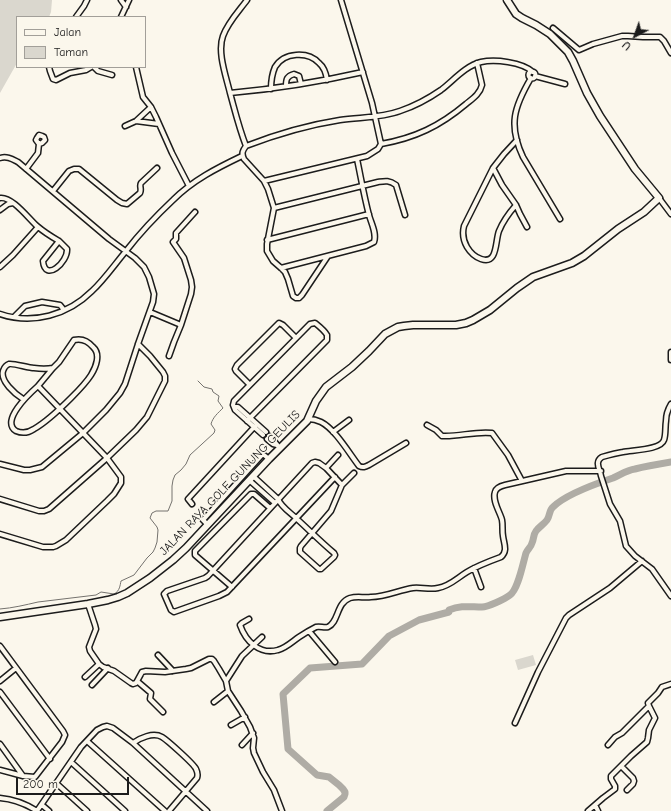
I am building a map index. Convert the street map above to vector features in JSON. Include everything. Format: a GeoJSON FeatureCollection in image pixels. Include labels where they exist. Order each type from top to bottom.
{"type":"FeatureCollection","features":[{"type":"Feature","properties":{"kind":"main road"},"geometry":{"type":"LineString","coordinates":[[507,0],[516,14],[550,34],[568,52],[587,93],[600,116],[635,168],[659,198]]}},
{"type":"Feature","properties":{"kind":"main road","name":"JALAN RAYA GOLF GUNUNG GEULIS"},"geometry":{"type":"LineString","coordinates":[[0,617],[88,604],[108,600],[127,593],[173,560],[208,525],[269,459],[278,446],[308,419],[316,401],[326,387],[369,352],[385,334],[398,327],[413,325],[466,324],[490,310],[532,277],[584,256],[618,229],[644,212],[659,198]]}},
{"type":"Feature","properties":{"kind":"street"},"geometry":{"type":"LineString","coordinates":[[77,16],[87,0]]}},
{"type":"Feature","properties":{"kind":"street"},"geometry":{"type":"LineString","coordinates":[[122,0],[126,7]]}},
{"type":"Feature","properties":{"kind":"street"},"geometry":{"type":"LineString","coordinates":[[122,16],[129,0]]}},
{"type":"Feature","properties":{"kind":"street"},"geometry":{"type":"LineString","coordinates":[[246,146],[230,93],[221,45],[227,27],[247,0]]}},
{"type":"Feature","properties":{"kind":"street"},"geometry":{"type":"LineString","coordinates":[[264,181],[357,159],[371,154],[378,149],[381,144],[376,116],[364,72],[341,0]]}},
{"type":"Feature","properties":{"kind":"street"},"geometry":{"type":"LineString","coordinates":[[553,28],[579,50],[593,44],[622,36],[628,36],[660,38],[664,40],[671,53]]}},
{"type":"Feature","properties":{"kind":"street"},"geometry":{"type":"LineString","coordinates":[[271,89],[275,67],[284,59],[295,55],[310,57],[316,60],[324,69],[327,80]]}},
{"type":"Feature","properties":{"kind":"street"},"geometry":{"type":"LineString","coordinates":[[242,156],[246,146],[281,134],[324,123],[394,113],[418,104],[477,63],[490,61],[509,62],[526,67],[533,75],[565,84]]}},
{"type":"Feature","properties":{"kind":"street"},"geometry":{"type":"LineString","coordinates":[[381,144],[407,138],[432,128],[446,120],[465,105],[476,95],[482,85],[477,63]]}},
{"type":"Feature","properties":{"kind":"street"},"geometry":{"type":"LineString","coordinates":[[49,68],[54,80],[62,77],[70,70],[86,70],[90,68]]}},
{"type":"Feature","properties":{"kind":"street"},"geometry":{"type":"LineString","coordinates":[[94,68],[98,71],[112,75]]}},
{"type":"Feature","properties":{"kind":"street"},"geometry":{"type":"LineString","coordinates":[[136,68],[143,97],[154,112],[172,154],[189,186]]}},
{"type":"Feature","properties":{"kind":"street"},"geometry":{"type":"LineString","coordinates":[[230,93],[271,89],[327,80],[364,72]]}},
{"type":"Feature","properties":{"kind":"street"},"geometry":{"type":"LineString","coordinates":[[286,86],[286,79],[288,76],[294,74],[299,76],[302,84]]}},
{"type":"Feature","properties":{"kind":"street"},"geometry":{"type":"LineString","coordinates":[[533,75],[520,98],[515,111],[514,126],[519,148],[523,157],[560,220]]}},
{"type":"Feature","properties":{"kind":"street"},"geometry":{"type":"LineString","coordinates":[[125,126],[136,121],[151,107]]}},
{"type":"Feature","properties":{"kind":"street"},"geometry":{"type":"LineString","coordinates":[[136,121],[159,124]]}},
{"type":"Feature","properties":{"kind":"street"},"geometry":{"type":"LineString","coordinates":[[516,205],[504,220],[498,231],[492,258],[489,260],[484,260],[472,254],[463,238],[464,226],[493,168],[517,140]]}},
{"type":"Feature","properties":{"kind":"street"},"geometry":{"type":"LineString","coordinates":[[26,169],[38,153],[39,144]]}},
{"type":"Feature","properties":{"kind":"street"},"geometry":{"type":"LineString","coordinates":[[0,314],[14,317],[37,318],[50,316],[71,307],[93,291],[125,251],[173,200],[196,180],[222,165],[242,156]]}},
{"type":"Feature","properties":{"kind":"street"},"geometry":{"type":"LineString","coordinates":[[242,156],[264,181],[268,189],[274,208],[267,240],[267,251],[288,279],[293,296],[299,298],[302,295],[328,256]]}},
{"type":"Feature","properties":{"kind":"street"},"geometry":{"type":"LineString","coordinates":[[0,158],[8,157],[18,162],[109,239],[135,258],[144,267],[149,277],[154,294],[150,312],[125,384],[120,394],[106,410],[83,433],[42,467],[24,470],[0,464]]}},
{"type":"Feature","properties":{"kind":"street"},"geometry":{"type":"LineString","coordinates":[[281,268],[366,246],[374,242],[375,234],[357,159]]}},
{"type":"Feature","properties":{"kind":"street"},"geometry":{"type":"LineString","coordinates":[[53,191],[69,171],[76,168],[117,200],[127,204],[140,193],[141,183],[157,168]]}},
{"type":"Feature","properties":{"kind":"street"},"geometry":{"type":"LineString","coordinates":[[493,168],[502,185],[516,205],[527,227]]}},
{"type":"Feature","properties":{"kind":"street"},"geometry":{"type":"LineString","coordinates":[[274,208],[378,182],[392,182],[396,185],[405,215]]}},
{"type":"Feature","properties":{"kind":"street"},"geometry":{"type":"LineString","coordinates":[[0,198],[5,198],[13,203],[38,227],[59,241],[67,250],[67,256],[61,264],[52,270],[45,269],[42,264],[59,241]]}},
{"type":"Feature","properties":{"kind":"street"},"geometry":{"type":"LineString","coordinates":[[659,198],[671,214]]}},
{"type":"Feature","properties":{"kind":"street"},"geometry":{"type":"LineString","coordinates":[[0,210],[8,204],[13,203]]}},
{"type":"Feature","properties":{"kind":"street"},"geometry":{"type":"LineString","coordinates":[[169,356],[191,294],[192,284],[184,258],[173,242],[176,239],[176,233],[195,212]]}},
{"type":"Feature","properties":{"kind":"street"},"geometry":{"type":"LineString","coordinates":[[267,240],[369,214]]}},
{"type":"Feature","properties":{"kind":"street"},"geometry":{"type":"LineString","coordinates":[[0,267],[38,227]]}},
{"type":"Feature","properties":{"kind":"street"},"geometry":{"type":"LineString","coordinates":[[14,317],[25,306],[42,302],[60,305],[64,310]]}},
{"type":"Feature","properties":{"kind":"street"},"geometry":{"type":"LineString","coordinates":[[150,312],[181,325]]}},
{"type":"Feature","properties":{"kind":"street"},"geometry":{"type":"LineString","coordinates":[[249,384],[236,371],[235,369],[237,364],[279,323],[284,325],[296,338]]}},
{"type":"Feature","properties":{"kind":"street"},"geometry":{"type":"LineString","coordinates":[[249,419],[327,340],[327,335],[315,323],[310,324],[249,384],[234,401],[233,405],[235,410],[249,419],[273,444],[278,446]]}},
{"type":"Feature","properties":{"kind":"street"},"geometry":{"type":"LineString","coordinates":[[78,339],[90,343],[97,350],[97,362],[91,376],[79,390],[43,423],[34,429],[21,433],[14,430],[10,427],[8,422],[10,413],[38,386],[60,362],[74,340],[78,339]]}},
{"type":"Feature","properties":{"kind":"street"},"geometry":{"type":"LineString","coordinates":[[0,499],[36,511],[44,511],[49,509],[107,458],[136,430],[147,417],[165,381],[163,372],[138,344]]}},
{"type":"Feature","properties":{"kind":"street"},"geometry":{"type":"LineString","coordinates":[[671,352],[671,360]]}},
{"type":"Feature","properties":{"kind":"street"},"geometry":{"type":"LineString","coordinates":[[23,399],[10,389],[2,379],[4,368],[9,364],[12,364],[43,369],[53,368]]}},
{"type":"Feature","properties":{"kind":"street"},"geometry":{"type":"LineString","coordinates":[[0,534],[43,548],[53,548],[61,543],[107,501],[121,483],[121,477],[107,458],[38,386]]}},
{"type":"Feature","properties":{"kind":"street"},"geometry":{"type":"LineString","coordinates":[[671,404],[666,420],[664,441],[659,445],[646,449],[622,452],[602,457],[598,462],[610,504],[620,521],[626,546],[630,552],[652,568],[671,596]]}},
{"type":"Feature","properties":{"kind":"street"},"geometry":{"type":"LineString","coordinates":[[308,419],[320,422],[327,426],[359,466],[364,468],[406,443]]}},
{"type":"Feature","properties":{"kind":"street"},"geometry":{"type":"LineString","coordinates":[[333,432],[349,420]]}},
{"type":"Feature","properties":{"kind":"street"},"geometry":{"type":"LineString","coordinates":[[427,425],[436,430],[442,436],[476,432],[492,433],[508,455],[522,481]]}},
{"type":"Feature","properties":{"kind":"street"},"geometry":{"type":"LineString","coordinates":[[192,504],[188,499],[256,426]]}},
{"type":"Feature","properties":{"kind":"street"},"geometry":{"type":"LineString","coordinates":[[666,428],[671,430]]}},
{"type":"Feature","properties":{"kind":"street"},"geometry":{"type":"LineString","coordinates":[[208,525],[203,520],[262,455],[264,454],[269,459]]}},
{"type":"Feature","properties":{"kind":"street"},"geometry":{"type":"LineString","coordinates":[[326,468],[338,455]]}},
{"type":"Feature","properties":{"kind":"street"},"geometry":{"type":"LineString","coordinates":[[335,477],[227,592],[174,612],[171,610],[164,594],[166,591],[205,578],[213,571],[274,503],[279,501],[312,463],[319,463],[326,468],[335,477],[342,485]]}},
{"type":"Feature","properties":{"kind":"street"},"geometry":{"type":"LineString","coordinates":[[249,619],[240,626],[244,635],[253,645],[264,650],[278,650],[318,626],[325,627],[331,625],[340,608],[350,598],[380,596],[415,588],[438,588],[450,584],[474,568],[504,555],[505,547],[502,520],[494,494],[496,489],[505,485],[540,476],[566,471],[601,474]]}},
{"type":"Feature","properties":{"kind":"street"},"geometry":{"type":"LineString","coordinates":[[251,478],[279,501],[296,518],[312,533],[335,555],[322,569],[319,569],[299,550],[301,546],[312,533],[331,511],[342,485],[354,473]]}},
{"type":"Feature","properties":{"kind":"street"},"geometry":{"type":"LineString","coordinates":[[251,478],[274,503]]}},
{"type":"Feature","properties":{"kind":"street"},"geometry":{"type":"LineString","coordinates":[[235,485],[238,492]]}},
{"type":"Feature","properties":{"kind":"street"},"geometry":{"type":"LineString","coordinates":[[231,489],[238,492]]}},
{"type":"Feature","properties":{"kind":"street"},"geometry":{"type":"LineString","coordinates":[[232,587],[195,555],[195,551],[251,494],[254,494],[270,508]]}},
{"type":"Feature","properties":{"kind":"street"},"geometry":{"type":"LineString","coordinates":[[515,723],[538,672],[566,618],[610,588],[642,561]]}},
{"type":"Feature","properties":{"kind":"street"},"geometry":{"type":"LineString","coordinates":[[474,568],[481,587]]}},
{"type":"Feature","properties":{"kind":"street"},"geometry":{"type":"LineString","coordinates":[[88,604],[96,629],[89,647],[90,651],[99,664],[114,671],[131,683],[134,684],[142,672],[161,672],[191,668],[212,659],[226,681],[228,691],[253,733],[255,740],[253,748],[254,754],[274,790],[282,811]]}},
{"type":"Feature","properties":{"kind":"street"},"geometry":{"type":"LineString","coordinates":[[309,631],[335,662]]}},
{"type":"Feature","properties":{"kind":"street"},"geometry":{"type":"LineString","coordinates":[[226,681],[242,656],[262,637]]}},
{"type":"Feature","properties":{"kind":"street"},"geometry":{"type":"LineString","coordinates":[[0,646],[63,731],[64,735],[62,742],[35,777],[23,776],[0,770]]}},
{"type":"Feature","properties":{"kind":"street"},"geometry":{"type":"LineString","coordinates":[[158,655],[173,671]]}},
{"type":"Feature","properties":{"kind":"street"},"geometry":{"type":"LineString","coordinates":[[86,677],[99,664]]}},
{"type":"Feature","properties":{"kind":"street"},"geometry":{"type":"LineString","coordinates":[[0,681],[16,668]]}},
{"type":"Feature","properties":{"kind":"street"},"geometry":{"type":"LineString","coordinates":[[92,684],[108,668]]}},
{"type":"Feature","properties":{"kind":"street"},"geometry":{"type":"LineString","coordinates":[[137,681],[150,693],[150,699],[163,712]]}},
{"type":"Feature","properties":{"kind":"street"},"geometry":{"type":"LineString","coordinates":[[608,746],[615,737],[622,734],[649,706],[649,702],[655,697],[662,687],[671,684]]}},
{"type":"Feature","properties":{"kind":"street"},"geometry":{"type":"LineString","coordinates":[[214,702],[228,691]]}},
{"type":"Feature","properties":{"kind":"street"},"geometry":{"type":"LineString","coordinates":[[0,692],[50,759]]}},
{"type":"Feature","properties":{"kind":"street"},"geometry":{"type":"LineString","coordinates":[[588,811],[615,789],[615,786],[610,778],[612,774],[645,745],[648,740],[648,730],[655,718],[649,706]]}},
{"type":"Feature","properties":{"kind":"street"},"geometry":{"type":"LineString","coordinates":[[231,725],[244,716]]}},
{"type":"Feature","properties":{"kind":"street"},"geometry":{"type":"LineString","coordinates":[[0,798],[25,805],[37,811],[87,741],[97,730],[103,726],[107,726],[117,730],[133,743],[207,811]]}},
{"type":"Feature","properties":{"kind":"street"},"geometry":{"type":"LineString","coordinates":[[242,746],[253,733]]}},
{"type":"Feature","properties":{"kind":"street"},"geometry":{"type":"LineString","coordinates":[[133,743],[142,737],[162,737],[191,762],[195,768],[198,775],[197,778],[169,811]]}},
{"type":"Feature","properties":{"kind":"street"},"geometry":{"type":"LineString","coordinates":[[87,741],[165,811]]}},
{"type":"Feature","properties":{"kind":"street"},"geometry":{"type":"LineString","coordinates":[[0,744],[23,776]]}},
{"type":"Feature","properties":{"kind":"street"},"geometry":{"type":"LineString","coordinates":[[71,762],[125,811]]}},
{"type":"Feature","properties":{"kind":"street"},"geometry":{"type":"LineString","coordinates":[[621,766],[633,778],[634,781],[627,790]]}},
{"type":"Feature","properties":{"kind":"street"},"geometry":{"type":"LineString","coordinates":[[56,783],[87,811]]}},
{"type":"Feature","properties":{"kind":"street"},"geometry":{"type":"LineString","coordinates":[[42,805],[48,811]]}},
{"type":"Feature","properties":{"kind":"street"},"geometry":{"type":"LineString","coordinates":[[595,805],[598,811]]}},
{"type":"Feature","properties":{"kind":"green space"},"geometry":{"type":"Polygon","coordinates":[[[0,0],[52,0],[49,16],[16,16],[16,65],[0,93],[0,0]]]}},
{"type":"Feature","properties":{"kind":"green space"},"geometry":{"type":"Polygon","coordinates":[[[533,655],[536,665],[518,670],[515,660],[533,655]]]}},
{"type":"Feature","properties":{"kind":"waterway"},"geometry":{"type":"LineString","coordinates":[[0,609],[38,602],[96,595],[101,592],[114,594],[119,590],[121,581],[134,575],[153,552],[157,542],[158,530],[150,518],[152,513],[156,511],[168,511],[172,501],[172,486],[175,475],[186,464],[190,455],[214,433],[215,430],[211,424],[216,415],[223,408],[218,401],[219,396],[213,392],[212,389],[204,387],[198,381]]}},
{"type":"Feature","properties":{"kind":"waterway"},"geometry":{"type":"LineString","coordinates":[[327,811],[344,797],[345,792],[329,777],[317,775],[288,749],[283,694],[310,668],[362,664],[389,636],[419,620],[449,612],[449,610],[458,607],[485,607],[508,597],[513,592],[520,576],[526,553],[532,544],[535,532],[547,520],[550,511],[559,502],[581,490],[613,478],[629,470],[671,462]]}}]}
